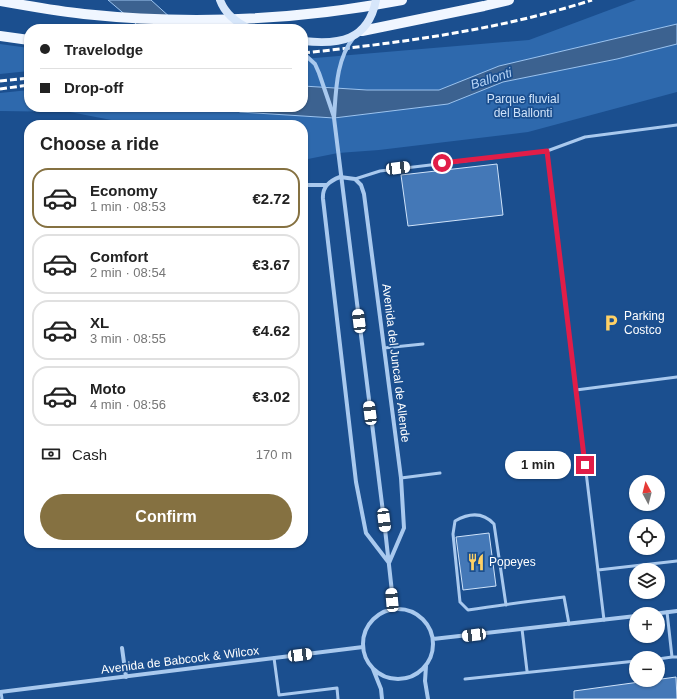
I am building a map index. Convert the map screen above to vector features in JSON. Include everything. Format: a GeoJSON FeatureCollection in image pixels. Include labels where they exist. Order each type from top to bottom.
{"type":"FeatureCollection","features":[{"type":"Feature","properties":{"kind":"main road"},"geometry":{"type":"LineString","coordinates":[[0,1],[85,14],[183,20],[278,16],[351,10],[402,0]]}},
{"type":"Feature","properties":{"kind":"main road"},"geometry":{"type":"LineString","coordinates":[[359,33],[508,0]]}},
{"type":"Feature","properties":{"kind":"main road"},"geometry":{"type":"LineString","coordinates":[[0,36],[24,39]]}},
{"type":"Feature","properties":{"kind":"street"},"geometry":{"type":"LineString","coordinates":[[220,0],[225,11],[234,20],[241,24]]}},
{"type":"Feature","properties":{"kind":"street"},"geometry":{"type":"LineString","coordinates":[[334,118],[338,74],[348,44],[359,33],[371,16],[376,0]]}},
{"type":"Feature","properties":{"kind":"street"},"geometry":{"type":"LineString","coordinates":[[308,41],[329,43],[359,33]]}},
{"type":"Feature","properties":{"kind":"street"},"geometry":{"type":"LineString","coordinates":[[308,58],[315,64],[319,73],[334,118]]}},
{"type":"Feature","properties":{"kind":"street","name":"Avenida del Juncal de Allende"},"geometry":{"type":"LineString","coordinates":[[334,118],[394,610]]}},
{"type":"Feature","properties":{"kind":"street"},"geometry":{"type":"LineString","coordinates":[[355,179],[340,177],[327,185],[324,189],[323,199],[356,482],[366,533],[389,563]]}},
{"type":"Feature","properties":{"kind":"street","name":"Avenida del Juncal de Allende"},"geometry":{"type":"LineString","coordinates":[[355,179],[361,185],[364,194],[401,478],[404,528],[389,563]]}},
{"type":"Feature","properties":{"kind":"street"},"geometry":{"type":"LineString","coordinates":[[308,185],[327,185]]}},
{"type":"Feature","properties":{"kind":"street"},"geometry":{"type":"LineString","coordinates":[[382,699],[381,689],[366,659],[363,647],[364,636],[371,623],[384,612],[404,610],[415,613],[423,620],[430,628],[433,639],[432,653],[426,666],[425,681],[428,699]]}},
{"type":"Feature","properties":{"kind":"street"},"geometry":{"type":"LineString","coordinates":[[667,612],[677,611]]}},
{"type":"Feature","properties":{"kind":"street"},"geometry":{"type":"LineString","coordinates":[[433,639],[629,617]]}},
{"type":"Feature","properties":{"kind":"street","name":"Avenida de Babcock & Wilcox"},"geometry":{"type":"LineString","coordinates":[[0,692],[363,647]]}},
{"type":"Feature","properties":{"kind":"street"},"geometry":{"type":"LineString","coordinates":[[122,648],[126,677]]}},
{"type":"Feature","properties":{"kind":"street"},"geometry":{"type":"LineString","coordinates":[[372,669],[382,676],[394,679],[406,679],[417,674],[426,666]]}},
{"type":"Feature","properties":{"kind":"lane"},"geometry":{"type":"LineString","coordinates":[[355,179],[380,171],[547,151],[585,137],[677,125]]}},
{"type":"Feature","properties":{"kind":"lane"},"geometry":{"type":"LineString","coordinates":[[547,151],[604,620]]}},
{"type":"Feature","properties":{"kind":"lane"},"geometry":{"type":"LineString","coordinates":[[384,348],[423,344]]}},
{"type":"Feature","properties":{"kind":"lane"},"geometry":{"type":"LineString","coordinates":[[576,390],[677,377]]}},
{"type":"Feature","properties":{"kind":"lane"},"geometry":{"type":"LineString","coordinates":[[401,478],[440,473]]}},
{"type":"Feature","properties":{"kind":"lane"},"geometry":{"type":"LineString","coordinates":[[506,605],[494,524],[488,518],[479,514],[464,516],[455,521],[453,534],[460,602],[468,610],[506,605],[564,597],[569,624]]}},
{"type":"Feature","properties":{"kind":"lane"},"geometry":{"type":"LineString","coordinates":[[598,570],[677,561]]}},
{"type":"Feature","properties":{"kind":"lane"},"geometry":{"type":"LineString","coordinates":[[667,612],[672,657]]}},
{"type":"Feature","properties":{"kind":"lane"},"geometry":{"type":"LineString","coordinates":[[522,629],[528,671]]}},
{"type":"Feature","properties":{"kind":"lane"},"geometry":{"type":"LineString","coordinates":[[665,658],[677,657]]}},
{"type":"Feature","properties":{"kind":"lane"},"geometry":{"type":"LineString","coordinates":[[274,658],[279,695],[337,688],[338,699]]}},
{"type":"Feature","properties":{"kind":"lane"},"geometry":{"type":"LineString","coordinates":[[465,679],[528,671],[629,662]]}},
{"type":"Feature","properties":{"kind":"lane"},"geometry":{"type":"LineString","coordinates":[[0,692],[2,699]]}},
{"type":"Feature","properties":{"kind":"green space","name":"Parque fluvial del Ballonti"},"geometry":{"type":"Polygon","coordinates":[[[636,0],[677,0],[677,24],[499,66],[439,90],[367,90],[308,86],[308,59],[529,40],[636,0]]]}},
{"type":"Feature","properties":{"kind":"green space"},"geometry":{"type":"Polygon","coordinates":[[[0,44],[24,47],[24,72],[0,74],[0,44]]]}},
{"type":"Feature","properties":{"kind":"green space","name":"Parque fluvial del Ballonti"},"geometry":{"type":"Polygon","coordinates":[[[677,44],[677,92],[528,132],[379,150],[338,153],[308,159],[308,120],[111,120],[70,112],[240,112],[334,118],[448,104],[503,82],[617,59],[677,44]]]}},
{"type":"Feature","properties":{"kind":"green space","name":"Parque fluvial del Ballonti"},"geometry":{"type":"Polygon","coordinates":[[[24,91],[24,111],[0,111],[0,93],[24,91]]]}},
{"type":"Feature","properties":{"kind":"water"},"geometry":{"type":"Polygon","coordinates":[[[108,0],[151,0],[177,24],[136,24],[108,0]]]}},
{"type":"Feature","properties":{"kind":"water","name":"Ballonti"},"geometry":{"type":"Polygon","coordinates":[[[677,24],[677,44],[617,59],[503,82],[448,104],[334,118],[240,112],[308,112],[308,86],[367,90],[439,90],[499,66],[677,24]]]}},
{"type":"Feature","properties":{"kind":"building"},"geometry":{"type":"Polygon","coordinates":[[[497,164],[503,215],[408,226],[401,175],[497,164]]]}},
{"type":"Feature","properties":{"kind":"building","name":"Popeyes"},"geometry":{"type":"Polygon","coordinates":[[[489,533],[496,586],[463,590],[456,537],[489,533]]]}},
{"type":"Feature","properties":{"kind":"building"},"geometry":{"type":"Polygon","coordinates":[[[676,677],[677,699],[574,699],[574,691],[629,683],[629,687],[665,687],[665,679],[676,677]]]}},
{"type":"Feature","properties":{"kind":"railway"},"geometry":{"type":"LineString","coordinates":[[308,52],[376,45],[449,34],[522,20],[592,0]]}},
{"type":"Feature","properties":{"kind":"railway"},"geometry":{"type":"LineString","coordinates":[[0,81],[24,79]]}},
{"type":"Feature","properties":{"kind":"railway"},"geometry":{"type":"LineString","coordinates":[[0,89],[24,86]]}},
{"type":"Feature","properties":{"kind":"place","name":"Parking Costco"},"geometry":{"type":"Point","coordinates":[611,323]}},
{"type":"Feature","properties":{"kind":"place","name":"Popeyes"},"geometry":{"type":"Point","coordinates":[476,562]}},
{"type":"Feature","properties":{"kind":"route"},"geometry":{"type":"LineString","coordinates":[[442,163],[547,151],[585,465]]}}]}
